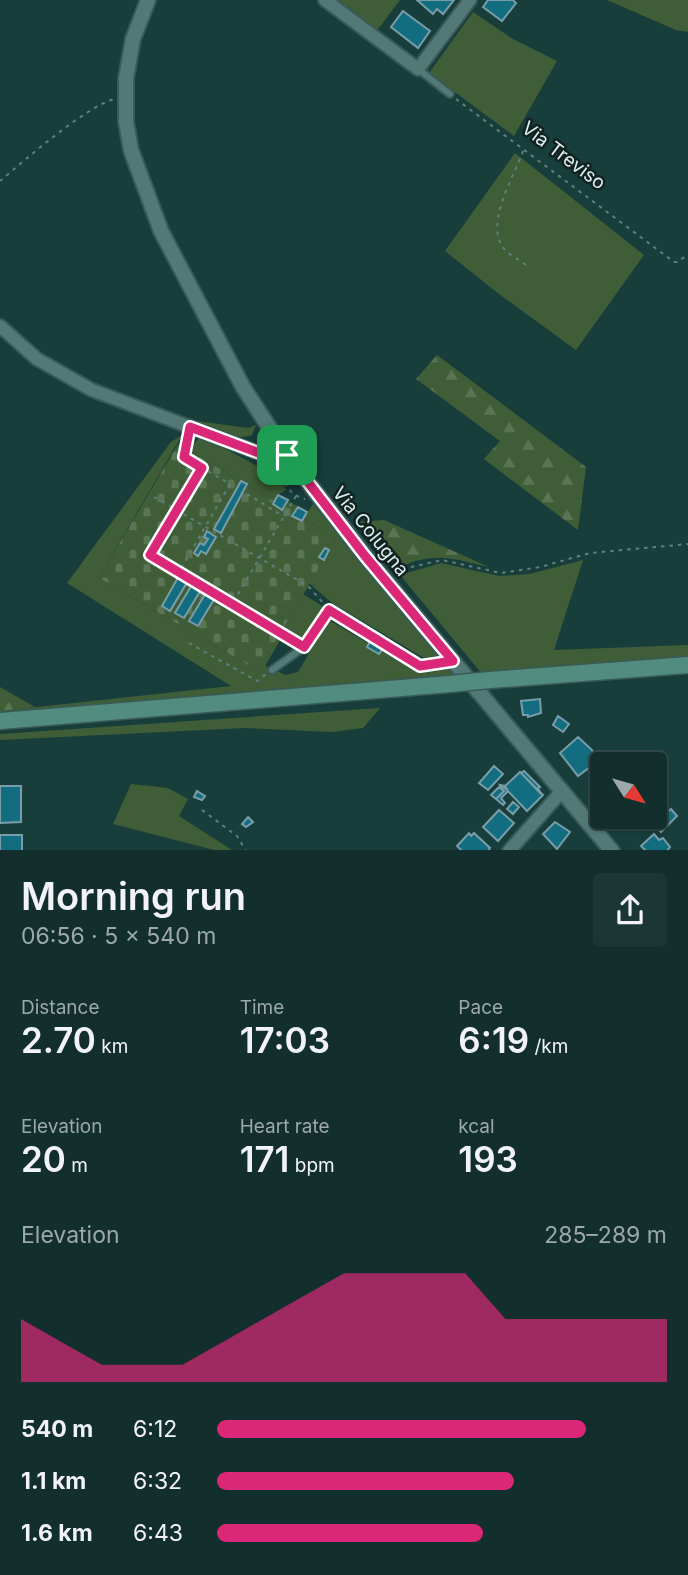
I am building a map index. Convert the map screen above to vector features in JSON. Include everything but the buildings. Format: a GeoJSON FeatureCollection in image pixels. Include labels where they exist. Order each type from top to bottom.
{"type":"FeatureCollection","features":[{"type":"Feature","properties":{"kind":"main road"},"geometry":{"type":"LineString","coordinates":[[0,721],[688,665]]}},
{"type":"Feature","properties":{"kind":"street","name":"Via Colugna"},"geometry":{"type":"LineString","coordinates":[[148,0],[133,39],[125,96],[131,150],[161,231],[243,387],[287,455],[387,582],[612,850]]}},
{"type":"Feature","properties":{"kind":"street"},"geometry":{"type":"LineString","coordinates":[[328,1],[418,69],[470,0]]}},
{"type":"Feature","properties":{"kind":"street"},"geometry":{"type":"LineString","coordinates":[[0,326],[37,359],[92,390],[259,453],[287,455]]}},
{"type":"Feature","properties":{"kind":"street"},"geometry":{"type":"LineString","coordinates":[[509,850],[562,791]]}},
{"type":"Feature","properties":{"kind":"lane"},"geometry":{"type":"LineString","coordinates":[[418,69],[450,94]]}},
{"type":"Feature","properties":{"kind":"lane"},"geometry":{"type":"LineString","coordinates":[[272,670],[304,647],[329,610],[420,666],[453,661]]}},
{"type":"Feature","properties":{"kind":"path","name":"Via Treviso"},"geometry":{"type":"LineString","coordinates":[[450,94],[674,261],[678,262],[687,254]]}},
{"type":"Feature","properties":{"kind":"path"},"geometry":{"type":"LineString","coordinates":[[0,181],[88,113],[105,102],[125,96]]}},
{"type":"Feature","properties":{"kind":"path"},"geometry":{"type":"LineString","coordinates":[[524,150],[499,210],[498,237],[505,250],[529,267]]}},
{"type":"Feature","properties":{"kind":"path"},"geometry":{"type":"LineString","coordinates":[[184,457],[190,427]]}},
{"type":"Feature","properties":{"kind":"path"},"geometry":{"type":"LineString","coordinates":[[178,572],[230,484],[179,454]]}},
{"type":"Feature","properties":{"kind":"path"},"geometry":{"type":"LineString","coordinates":[[202,468],[150,555],[233,603]]}},
{"type":"Feature","properties":{"kind":"path"},"geometry":{"type":"LineString","coordinates":[[288,488],[296,496],[307,499]]}},
{"type":"Feature","properties":{"kind":"path"},"geometry":{"type":"LineString","coordinates":[[247,494],[284,516]]}},
{"type":"Feature","properties":{"kind":"path"},"geometry":{"type":"LineString","coordinates":[[296,496],[231,606],[304,647]]}},
{"type":"Feature","properties":{"kind":"path"},"geometry":{"type":"LineString","coordinates":[[154,497],[308,586],[329,610]]}},
{"type":"Feature","properties":{"kind":"path"},"geometry":{"type":"LineString","coordinates":[[387,582],[407,568],[442,560],[501,573],[540,567],[590,553],[688,544]]}},
{"type":"Feature","properties":{"kind":"path"},"geometry":{"type":"LineString","coordinates":[[189,643],[257,681],[272,670]]}},
{"type":"Feature","properties":{"kind":"path"},"geometry":{"type":"LineString","coordinates":[[202,810],[237,836],[246,850]]}},
{"type":"Feature","properties":{"kind":"green space"},"geometry":{"type":"Polygon","coordinates":[[[400,0],[376,32],[336,2],[400,0]]]}},
{"type":"Feature","properties":{"kind":"green space"},"geometry":{"type":"Polygon","coordinates":[[[607,0],[688,0],[688,32],[676,30],[607,0]]]}},
{"type":"Feature","properties":{"kind":"green space"},"geometry":{"type":"Polygon","coordinates":[[[473,12],[513,39],[557,61],[514,136],[429,73],[473,12]]]}},
{"type":"Feature","properties":{"kind":"green space"},"geometry":{"type":"Polygon","coordinates":[[[515,153],[644,255],[576,350],[445,251],[515,153]]]}},
{"type":"Feature","properties":{"kind":"green space"},"geometry":{"type":"Polygon","coordinates":[[[437,355],[586,467],[578,530],[484,459],[500,441],[416,379],[437,355]]]}},
{"type":"Feature","properties":{"kind":"green space"},"geometry":{"type":"Polygon","coordinates":[[[190,420],[248,428],[256,425],[252,435],[237,437],[190,420]]]}},
{"type":"Feature","properties":{"kind":"green space"},"geometry":{"type":"Polygon","coordinates":[[[182,435],[99,578],[258,671],[279,635],[282,637],[265,666],[286,675],[298,672],[329,620],[415,671],[448,669],[458,680],[0,717],[0,711],[231,686],[67,583],[171,442],[182,435]]]}},
{"type":"Feature","properties":{"kind":"green space"},"geometry":{"type":"Polygon","coordinates":[[[201,436],[282,479],[286,490],[274,501],[188,450],[201,436]]]}},
{"type":"Feature","properties":{"kind":"green space"},"geometry":{"type":"Polygon","coordinates":[[[178,444],[274,501],[278,495],[307,512],[304,518],[336,539],[258,671],[99,578],[178,444]]]}},
{"type":"Feature","properties":{"kind":"green space"},"geometry":{"type":"Polygon","coordinates":[[[313,504],[441,655],[424,658],[332,603],[309,583],[336,539],[304,518],[313,504]]]}},
{"type":"Feature","properties":{"kind":"green space"},"geometry":{"type":"Polygon","coordinates":[[[384,520],[489,567],[452,559],[432,558],[395,569],[356,522],[384,520]]]}},
{"type":"Feature","properties":{"kind":"green space"},"geometry":{"type":"Polygon","coordinates":[[[583,560],[554,650],[688,645],[688,658],[483,675],[400,575],[441,563],[499,576],[529,574],[583,560]]]}},
{"type":"Feature","properties":{"kind":"green space"},"geometry":{"type":"Polygon","coordinates":[[[303,594],[325,608],[305,642],[283,629],[303,594]]]}},
{"type":"Feature","properties":{"kind":"green space"},"geometry":{"type":"Polygon","coordinates":[[[0,687],[35,707],[0,711],[0,687]]]}},
{"type":"Feature","properties":{"kind":"green space"},"geometry":{"type":"Polygon","coordinates":[[[380,708],[363,728],[332,732],[245,728],[0,740],[0,734],[380,708]]]}},
{"type":"Feature","properties":{"kind":"green space"},"geometry":{"type":"Polygon","coordinates":[[[131,784],[168,788],[188,799],[179,816],[232,850],[214,850],[113,824],[131,784]]]}},
{"type":"Feature","properties":{"kind":"route"},"geometry":{"type":"LineString","coordinates":[[190,427],[259,453],[287,455],[365,556],[453,661],[420,666],[329,610],[304,647],[231,606],[233,603],[150,555],[202,468],[184,457],[190,427]]}}]}
